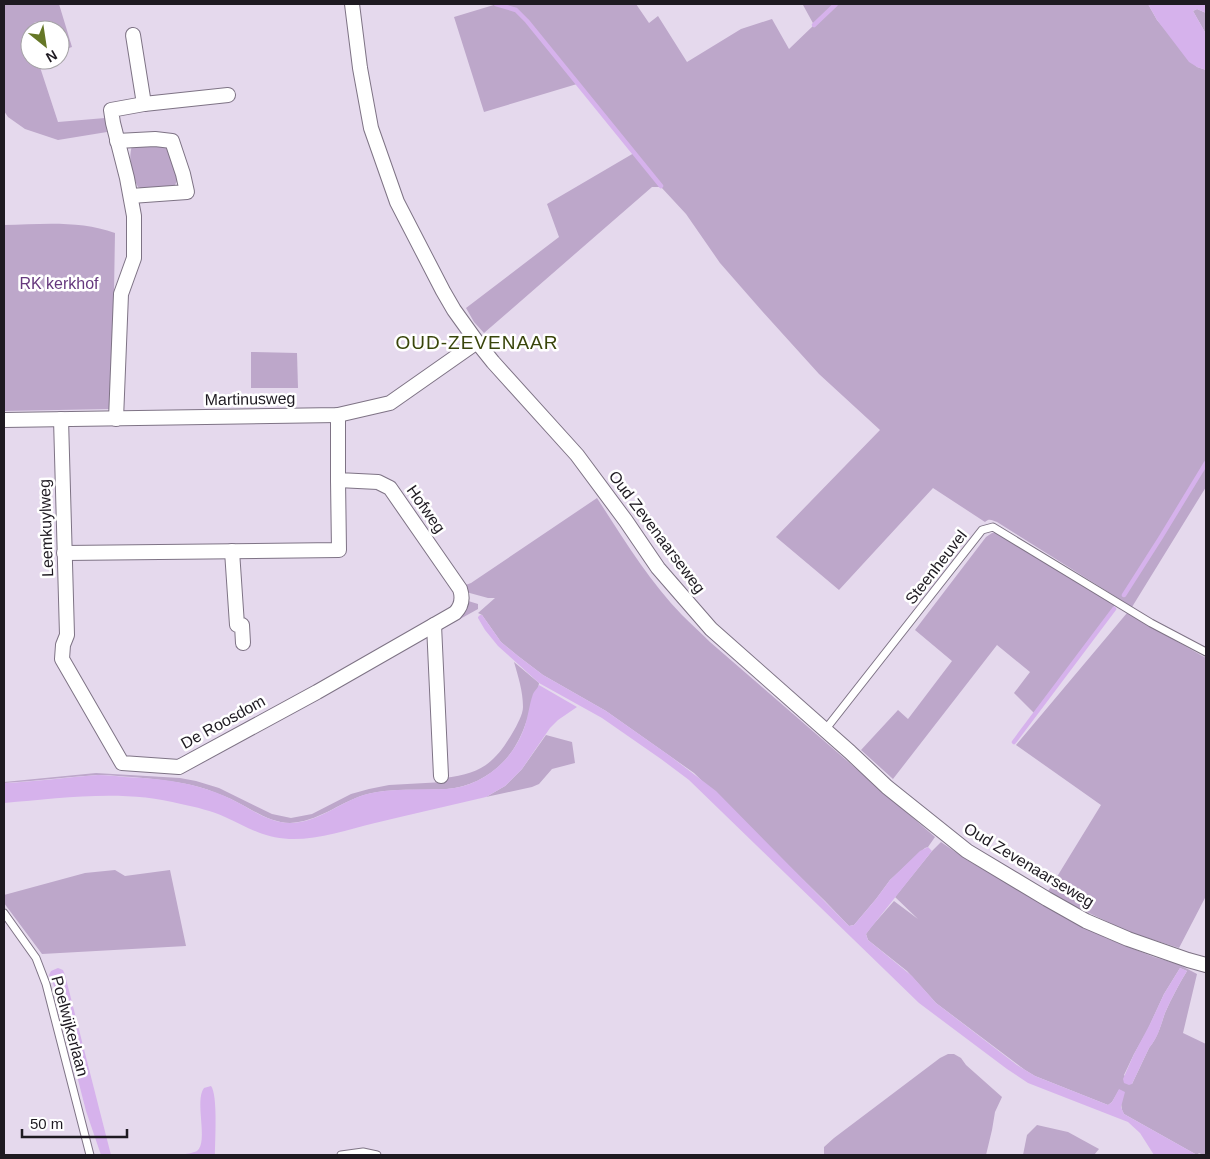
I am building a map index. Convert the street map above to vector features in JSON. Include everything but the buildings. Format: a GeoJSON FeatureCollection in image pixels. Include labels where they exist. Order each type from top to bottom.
{"type":"FeatureCollection","features":[{"type":"Feature","properties":{"kind":"street","name":"Oud Zevenaarseweg"},"geometry":{"type":"LineString","coordinates":[[352,4],[360,68],[372,128],[398,202],[443,291],[477,342],[577,455],[658,568],[711,629],[887,787],[967,851],[1086,921],[1128,939],[1206,965]]}},
{"type":"Feature","properties":{"kind":"street"},"geometry":{"type":"LineString","coordinates":[[133,35],[144,104]]}},
{"type":"Feature","properties":{"kind":"street"},"geometry":{"type":"LineString","coordinates":[[116,419],[121,294],[134,258],[134,216],[111,110],[144,104],[228,95]]}},
{"type":"Feature","properties":{"kind":"street"},"geometry":{"type":"LineString","coordinates":[[117,141],[155,139],[172,141],[187,192],[131,196]]}},
{"type":"Feature","properties":{"kind":"street","name":"Martinusweg"},"geometry":{"type":"LineString","coordinates":[[4,420],[338,415],[390,403],[477,342]]}},
{"type":"Feature","properties":{"kind":"street"},"geometry":{"type":"LineString","coordinates":[[64,553],[339,550],[338,415]]}},
{"type":"Feature","properties":{"kind":"street","name":"Leemkuylweg"},"geometry":{"type":"LineString","coordinates":[[60,419],[66,635]]}},
{"type":"Feature","properties":{"kind":"street","name":"Hofweg"},"geometry":{"type":"LineString","coordinates":[[338,480],[378,482],[390,488],[462,596]]}},
{"type":"Feature","properties":{"kind":"street"},"geometry":{"type":"LineString","coordinates":[[232,551],[237,625],[242,625],[243,643]]}},
{"type":"Feature","properties":{"kind":"street","name":"De Roosdom"},"geometry":{"type":"LineString","coordinates":[[66,635],[62,659],[122,763],[180,766],[317,692],[455,613],[459,609],[462,596]]}},
{"type":"Feature","properties":{"kind":"street"},"geometry":{"type":"LineString","coordinates":[[434,625],[441,776]]}},
{"type":"Feature","properties":{"kind":"lane","name":"Steenheuvel"},"geometry":{"type":"LineString","coordinates":[[825,730],[982,530],[993,527],[1151,623],[1206,652]]}},
{"type":"Feature","properties":{"kind":"lane","name":"Poelwijkerlaan"},"geometry":{"type":"LineString","coordinates":[[4,913],[36,958],[46,984],[90,1155]]}},
{"type":"Feature","properties":{"kind":"lane"},"geometry":{"type":"LineString","coordinates":[[341,1155],[363,1152],[377,1155]]}},
{"type":"Feature","properties":{"kind":"green space"},"geometry":{"type":"Polygon","coordinates":[[[4,4],[59,4],[64,20],[20,20],[20,70],[41,70],[58,122],[105,118],[107,132],[58,140],[25,129],[8,117],[4,111],[4,4]]]}},
{"type":"Feature","properties":{"kind":"green space"},"geometry":{"type":"Polygon","coordinates":[[[497,4],[636,4],[649,23],[658,16],[687,62],[741,29],[772,19],[789,49],[814,25],[803,5],[805,4],[1148,4],[1157,20],[1197,67],[1206,70],[1206,487],[1132,607],[997,522],[989,520],[985,522],[933,488],[839,590],[776,537],[880,430],[819,374],[762,311],[720,263],[686,214],[661,187],[652,187],[484,333],[474,322],[466,308],[559,237],[547,204],[634,153],[577,84],[484,112],[454,17],[497,4]]]}},
{"type":"Feature","properties":{"kind":"green space"},"geometry":{"type":"Polygon","coordinates":[[[1197,9],[1206,13],[1206,34],[1193,11],[1197,9]]]}},
{"type":"Feature","properties":{"kind":"green space"},"geometry":{"type":"Polygon","coordinates":[[[133,144],[166,146],[178,179],[175,185],[143,189],[138,187],[131,166],[130,154],[133,144]]]}},
{"type":"Feature","properties":{"kind":"green space","name":"RK kerkhof"},"geometry":{"type":"Polygon","coordinates":[[[74,224],[115,233],[112,409],[4,411],[4,225],[74,224]]]}},
{"type":"Feature","properties":{"kind":"green space"},"geometry":{"type":"Polygon","coordinates":[[[251,352],[297,353],[298,388],[251,388],[251,352]]]}},
{"type":"Feature","properties":{"kind":"green space"},"geometry":{"type":"Polygon","coordinates":[[[597,498],[647,574],[682,615],[710,642],[935,837],[928,847],[890,880],[854,925],[849,926],[694,773],[606,711],[543,675],[501,642],[482,615],[478,613],[495,598],[466,592],[463,586],[471,583],[597,498]]]}},
{"type":"Feature","properties":{"kind":"green space"},"geometry":{"type":"Polygon","coordinates":[[[992,533],[1006,537],[1115,605],[1035,714],[1014,693],[1030,672],[997,645],[893,779],[861,750],[898,710],[908,719],[952,661],[915,630],[986,537],[992,533]]]}},
{"type":"Feature","properties":{"kind":"green space"},"geometry":{"type":"Polygon","coordinates":[[[465,600],[478,604],[478,609],[442,629],[442,626],[465,600]]]}},
{"type":"Feature","properties":{"kind":"green space"},"geometry":{"type":"Polygon","coordinates":[[[1127,613],[1206,658],[1206,896],[1179,948],[1129,932],[1047,893],[1101,805],[1016,745],[1127,613]]]}},
{"type":"Feature","properties":{"kind":"green space"},"geometry":{"type":"Polygon","coordinates":[[[514,662],[539,683],[537,694],[521,735],[511,752],[497,768],[478,780],[458,787],[437,790],[395,790],[364,795],[319,816],[290,823],[267,818],[231,799],[207,790],[171,781],[98,775],[4,783],[96,773],[180,778],[219,788],[272,814],[291,818],[312,814],[351,794],[389,785],[444,782],[444,778],[468,773],[486,765],[500,752],[522,713],[522,695],[514,662]]]}},
{"type":"Feature","properties":{"kind":"green space"},"geometry":{"type":"Polygon","coordinates":[[[546,735],[572,742],[575,763],[552,769],[539,784],[532,787],[486,797],[505,786],[522,769],[546,735]]]}},
{"type":"Feature","properties":{"kind":"green space"},"geometry":{"type":"Polygon","coordinates":[[[941,842],[967,860],[1034,899],[1106,938],[1154,957],[1178,964],[1197,974],[1183,1033],[1206,1044],[1206,1155],[1199,1153],[1197,1155],[1124,1114],[1119,1090],[1108,1105],[1035,1076],[1025,1070],[936,1003],[907,971],[868,940],[866,934],[894,901],[918,919],[895,897],[941,842]],[[1180,968],[1164,994],[1134,1054],[1124,1075],[1132,1084],[1157,1035],[1170,1002],[1187,971],[1180,968]]]}},
{"type":"Feature","properties":{"kind":"green space"},"geometry":{"type":"Polygon","coordinates":[[[115,870],[125,876],[170,870],[186,946],[42,954],[4,903],[4,895],[85,873],[115,870]]]}},
{"type":"Feature","properties":{"kind":"green space"},"geometry":{"type":"Polygon","coordinates":[[[948,1054],[954,1054],[961,1058],[966,1065],[1002,1097],[995,1112],[986,1155],[824,1155],[824,1147],[834,1138],[940,1058],[948,1054]]]}},
{"type":"Feature","properties":{"kind":"green space"},"geometry":{"type":"Polygon","coordinates":[[[1037,1125],[1068,1132],[1099,1149],[1094,1155],[1023,1155],[1027,1135],[1037,1125]]]}},
{"type":"Feature","properties":{"kind":"shaded area"},"geometry":{"type":"Polygon","coordinates":[[[1148,4],[1206,4],[1206,13],[1197,9],[1193,11],[1206,34],[1206,70],[1189,62],[1157,20],[1148,4]]]}},
{"type":"Feature","properties":{"kind":"shaded area"},"geometry":{"type":"Polygon","coordinates":[[[482,615],[501,642],[543,675],[606,711],[716,791],[849,926],[854,925],[890,880],[920,851],[928,847],[932,851],[866,934],[868,940],[912,976],[936,1003],[1017,1065],[1035,1076],[1108,1105],[1112,1102],[1119,1089],[1125,1092],[1121,1107],[1124,1114],[1197,1155],[1154,1155],[1140,1133],[1128,1122],[1028,1083],[919,1003],[689,780],[602,718],[539,683],[498,646],[478,618],[482,615]]]}},
{"type":"Feature","properties":{"kind":"shaded area"},"geometry":{"type":"Polygon","coordinates":[[[539,685],[577,707],[550,728],[522,769],[505,786],[486,797],[332,834],[300,839],[272,837],[204,809],[160,799],[93,796],[4,803],[4,783],[108,775],[162,780],[207,789],[274,821],[290,823],[320,816],[357,797],[367,794],[397,790],[459,787],[483,778],[511,753],[523,731],[533,694],[539,685]]]}},
{"type":"Feature","properties":{"kind":"shaded area"},"geometry":{"type":"Polygon","coordinates":[[[58,968],[63,970],[65,975],[111,1155],[101,1155],[86,1111],[54,986],[49,975],[51,971],[58,968]]]}},
{"type":"Feature","properties":{"kind":"shaded area"},"geometry":{"type":"Polygon","coordinates":[[[1180,968],[1187,971],[1167,1008],[1157,1035],[1132,1084],[1124,1083],[1123,1079],[1134,1054],[1164,994],[1180,968]]]}},
{"type":"Feature","properties":{"kind":"shaded area"},"geometry":{"type":"Polygon","coordinates":[[[211,1086],[215,1099],[215,1155],[181,1155],[197,1151],[200,1146],[202,1139],[201,1094],[204,1088],[211,1086]]]}},
{"type":"Feature","properties":{"kind":"waterway"},"geometry":{"type":"LineString","coordinates":[[496,4],[516,10],[527,21],[661,186]]}},
{"type":"Feature","properties":{"kind":"waterway"},"geometry":{"type":"LineString","coordinates":[[814,25],[836,4]]}},
{"type":"Feature","properties":{"kind":"waterway"},"geometry":{"type":"LineString","coordinates":[[1124,595],[1206,463]]}},
{"type":"Feature","properties":{"kind":"waterway"},"geometry":{"type":"LineString","coordinates":[[1014,742],[1114,609]]}},
{"type":"Feature","properties":{"kind":"district","name":"OUD-ZEVENAAR"},"geometry":{"type":"Point","coordinates":[477,342]}}]}
